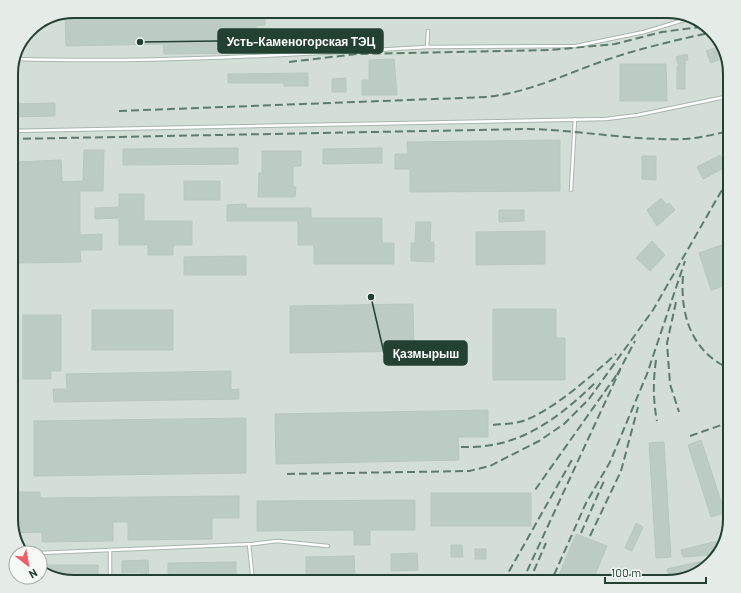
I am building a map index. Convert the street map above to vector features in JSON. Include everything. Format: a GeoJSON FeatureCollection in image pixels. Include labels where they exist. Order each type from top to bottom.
{"type":"FeatureCollection","features":[{"type":"Feature","properties":{"kind":"lane"},"geometry":{"type":"LineString","coordinates":[[20,59],[78,61],[218,59],[427,47],[576,46],[644,32],[682,20]]}},
{"type":"Feature","properties":{"kind":"lane"},"geometry":{"type":"LineString","coordinates":[[427,47],[428,31]]}},
{"type":"Feature","properties":{"kind":"lane"},"geometry":{"type":"LineString","coordinates":[[18,131],[606,118],[638,115],[723,97]]}},
{"type":"Feature","properties":{"kind":"lane"},"geometry":{"type":"LineString","coordinates":[[571,190],[575,119]]}},
{"type":"Feature","properties":{"kind":"lane"},"geometry":{"type":"LineString","coordinates":[[48,553],[249,544],[277,541],[328,546]]}},
{"type":"Feature","properties":{"kind":"lane"},"geometry":{"type":"LineString","coordinates":[[249,544],[252,575]]}},
{"type":"Feature","properties":{"kind":"lane"},"geometry":{"type":"LineString","coordinates":[[110,550],[110,575]]}},
{"type":"Feature","properties":{"kind":"shaded area"},"geometry":{"type":"Polygon","coordinates":[[[66,18],[667,18],[678,19],[695,25],[704,32],[716,46],[722,63],[723,74],[723,519],[719,541],[714,550],[695,568],[678,574],[667,575],[74,575],[52,571],[48,569],[48,545],[25,545],[20,534],[18,523],[18,70],[24,49],[37,32],[46,25],[66,18]]]}},
{"type":"Feature","properties":{"kind":"building"},"geometry":{"type":"Polygon","coordinates":[[[66,18],[265,18],[265,25],[256,26],[256,53],[164,54],[163,44],[66,46],[66,18]]]}},
{"type":"Feature","properties":{"kind":"building"},"geometry":{"type":"Polygon","coordinates":[[[717,47],[721,59],[711,63],[706,51],[717,47]]]}},
{"type":"Feature","properties":{"kind":"building"},"geometry":{"type":"Polygon","coordinates":[[[687,54],[688,60],[685,60],[685,89],[677,89],[677,67],[679,67],[676,57],[687,54]]]}},
{"type":"Feature","properties":{"kind":"building"},"geometry":{"type":"Polygon","coordinates":[[[394,59],[397,95],[362,95],[362,80],[369,80],[369,60],[394,59]]]}},
{"type":"Feature","properties":{"kind":"building"},"geometry":{"type":"Polygon","coordinates":[[[620,64],[666,64],[667,101],[620,101],[620,64]]]}},
{"type":"Feature","properties":{"kind":"building"},"geometry":{"type":"Polygon","coordinates":[[[308,73],[308,86],[284,86],[284,83],[228,83],[228,74],[308,73]]]}},
{"type":"Feature","properties":{"kind":"building"},"geometry":{"type":"Polygon","coordinates":[[[346,78],[346,92],[332,92],[332,79],[346,78]]]}},
{"type":"Feature","properties":{"kind":"building"},"geometry":{"type":"Polygon","coordinates":[[[55,103],[55,116],[18,117],[18,104],[55,103]]]}},
{"type":"Feature","properties":{"kind":"building"},"geometry":{"type":"Polygon","coordinates":[[[560,140],[560,191],[410,192],[410,169],[395,169],[395,154],[408,154],[407,142],[560,140]]]}},
{"type":"Feature","properties":{"kind":"building"},"geometry":{"type":"Polygon","coordinates":[[[238,148],[238,164],[123,165],[123,149],[238,148]]]}},
{"type":"Feature","properties":{"kind":"building"},"geometry":{"type":"Polygon","coordinates":[[[382,148],[382,163],[323,164],[323,149],[382,148]]]}},
{"type":"Feature","properties":{"kind":"building"},"geometry":{"type":"Polygon","coordinates":[[[84,150],[104,150],[103,191],[80,191],[80,235],[102,234],[102,250],[80,250],[81,262],[18,263],[18,162],[61,160],[62,182],[83,181],[84,150]]]}},
{"type":"Feature","properties":{"kind":"building"},"geometry":{"type":"Polygon","coordinates":[[[262,151],[301,151],[301,166],[293,166],[293,187],[296,187],[295,197],[258,197],[259,173],[262,173],[262,151]]]}},
{"type":"Feature","properties":{"kind":"building"},"geometry":{"type":"Polygon","coordinates":[[[720,155],[723,161],[723,169],[703,179],[697,167],[720,155]]]}},
{"type":"Feature","properties":{"kind":"building"},"geometry":{"type":"Polygon","coordinates":[[[642,156],[656,156],[656,180],[642,179],[642,156]]]}},
{"type":"Feature","properties":{"kind":"building"},"geometry":{"type":"Polygon","coordinates":[[[184,181],[220,181],[220,200],[184,200],[184,181]]]}},
{"type":"Feature","properties":{"kind":"building"},"geometry":{"type":"Polygon","coordinates":[[[119,194],[144,194],[144,221],[192,221],[192,245],[173,245],[173,255],[148,255],[148,245],[119,245],[119,218],[95,219],[95,208],[119,207],[119,194]]]}},
{"type":"Feature","properties":{"kind":"building"},"geometry":{"type":"Polygon","coordinates":[[[661,198],[667,205],[669,203],[675,210],[657,226],[647,210],[661,198]]]}},
{"type":"Feature","properties":{"kind":"building"},"geometry":{"type":"Polygon","coordinates":[[[246,204],[246,208],[311,208],[311,218],[382,218],[382,243],[394,243],[394,264],[314,264],[314,245],[298,245],[298,221],[227,221],[227,205],[246,204]]]}},
{"type":"Feature","properties":{"kind":"building"},"geometry":{"type":"Polygon","coordinates":[[[499,210],[524,210],[524,221],[499,222],[499,210]]]}},
{"type":"Feature","properties":{"kind":"building"},"geometry":{"type":"Polygon","coordinates":[[[416,222],[431,222],[430,242],[434,242],[434,262],[411,261],[411,243],[415,243],[416,222]]]}},
{"type":"Feature","properties":{"kind":"building"},"geometry":{"type":"Polygon","coordinates":[[[545,231],[545,264],[476,265],[476,232],[545,231]]]}},
{"type":"Feature","properties":{"kind":"building"},"geometry":{"type":"Polygon","coordinates":[[[652,241],[665,255],[650,271],[636,258],[652,241]]]}},
{"type":"Feature","properties":{"kind":"building"},"geometry":{"type":"Polygon","coordinates":[[[723,244],[723,286],[711,290],[699,253],[723,244]]]}},
{"type":"Feature","properties":{"kind":"building"},"geometry":{"type":"Polygon","coordinates":[[[246,256],[246,275],[184,275],[184,257],[246,256]]]}},
{"type":"Feature","properties":{"kind":"building"},"geometry":{"type":"Polygon","coordinates":[[[413,304],[414,351],[290,353],[290,306],[413,304]]]}},
{"type":"Feature","properties":{"kind":"building"},"geometry":{"type":"Polygon","coordinates":[[[493,309],[556,309],[556,338],[565,338],[565,380],[493,380],[493,309]]]}},
{"type":"Feature","properties":{"kind":"building"},"geometry":{"type":"Polygon","coordinates":[[[92,310],[173,310],[173,350],[92,350],[92,310]]]}},
{"type":"Feature","properties":{"kind":"building"},"geometry":{"type":"Polygon","coordinates":[[[23,315],[61,315],[61,371],[51,371],[51,379],[23,379],[23,315]]]}},
{"type":"Feature","properties":{"kind":"building"},"geometry":{"type":"Polygon","coordinates":[[[231,371],[231,390],[239,389],[239,399],[54,402],[53,389],[67,389],[66,374],[231,371]]]}},
{"type":"Feature","properties":{"kind":"building"},"geometry":{"type":"Polygon","coordinates":[[[488,410],[488,437],[458,437],[459,460],[276,464],[275,414],[488,410]]]}},
{"type":"Feature","properties":{"kind":"building"},"geometry":{"type":"Polygon","coordinates":[[[246,418],[246,473],[34,476],[34,421],[246,418]]]}},
{"type":"Feature","properties":{"kind":"building"},"geometry":{"type":"Polygon","coordinates":[[[701,440],[721,501],[723,500],[723,513],[711,517],[688,445],[701,440]]]}},
{"type":"Feature","properties":{"kind":"building"},"geometry":{"type":"Polygon","coordinates":[[[664,442],[671,557],[656,558],[649,443],[664,442]]]}},
{"type":"Feature","properties":{"kind":"building"},"geometry":{"type":"Polygon","coordinates":[[[18,492],[40,492],[40,498],[239,496],[239,518],[212,518],[212,539],[128,540],[128,522],[113,522],[113,541],[42,542],[42,532],[20,533],[18,523],[18,492]]]}},
{"type":"Feature","properties":{"kind":"building"},"geometry":{"type":"Polygon","coordinates":[[[431,493],[531,493],[531,526],[431,526],[431,493]]]}},
{"type":"Feature","properties":{"kind":"building"},"geometry":{"type":"Polygon","coordinates":[[[415,500],[415,530],[370,530],[370,545],[354,545],[354,530],[257,531],[257,501],[415,500]]]}},
{"type":"Feature","properties":{"kind":"building"},"geometry":{"type":"Polygon","coordinates":[[[636,523],[643,527],[632,551],[625,548],[636,523]]]}},
{"type":"Feature","properties":{"kind":"building"},"geometry":{"type":"Polygon","coordinates":[[[576,534],[607,546],[595,575],[559,575],[576,534]]]}},
{"type":"Feature","properties":{"kind":"building"},"geometry":{"type":"Polygon","coordinates":[[[719,541],[710,555],[683,557],[681,550],[719,541]]]}},
{"type":"Feature","properties":{"kind":"building"},"geometry":{"type":"Polygon","coordinates":[[[451,545],[462,545],[463,557],[451,557],[451,545]]]}},
{"type":"Feature","properties":{"kind":"building"},"geometry":{"type":"Polygon","coordinates":[[[475,549],[486,549],[486,559],[475,559],[475,549]]]}},
{"type":"Feature","properties":{"kind":"building"},"geometry":{"type":"Polygon","coordinates":[[[417,553],[418,570],[391,571],[391,554],[417,553]]]}},
{"type":"Feature","properties":{"kind":"building"},"geometry":{"type":"Polygon","coordinates":[[[354,556],[355,575],[306,575],[306,557],[354,556]]]}},
{"type":"Feature","properties":{"kind":"building"},"geometry":{"type":"Polygon","coordinates":[[[148,560],[149,575],[141,575],[141,572],[122,573],[122,561],[148,560]]]}},
{"type":"Feature","properties":{"kind":"building"},"geometry":{"type":"Polygon","coordinates":[[[703,561],[695,568],[678,574],[668,575],[667,569],[703,561]]]}},
{"type":"Feature","properties":{"kind":"building"},"geometry":{"type":"Polygon","coordinates":[[[236,562],[236,575],[168,575],[168,563],[236,562]]]}},
{"type":"Feature","properties":{"kind":"building"},"geometry":{"type":"Polygon","coordinates":[[[48,565],[98,565],[98,575],[63,574],[48,569],[48,565]]]}},
{"type":"Feature","properties":{"kind":"railway"},"geometry":{"type":"LineString","coordinates":[[289,62],[357,54],[551,50],[615,44],[662,32],[698,27]]}},
{"type":"Feature","properties":{"kind":"railway"},"geometry":{"type":"LineString","coordinates":[[119,111],[487,97],[503,95],[533,87],[632,52],[705,34]]}},
{"type":"Feature","properties":{"kind":"railway"},"geometry":{"type":"LineString","coordinates":[[18,139],[528,129],[626,137],[685,139],[723,132]]}},
{"type":"Feature","properties":{"kind":"railway"},"geometry":{"type":"LineString","coordinates":[[287,474],[469,471],[490,466],[539,441],[564,424],[589,399],[653,310],[723,188]]}},
{"type":"Feature","properties":{"kind":"railway"},"geometry":{"type":"LineString","coordinates":[[554,575],[586,503],[610,462],[647,374],[685,261]]}},
{"type":"Feature","properties":{"kind":"railway"},"geometry":{"type":"LineString","coordinates":[[683,276],[684,305],[691,331],[706,353],[723,365]]}},
{"type":"Feature","properties":{"kind":"railway"},"geometry":{"type":"LineString","coordinates":[[676,302],[667,343],[670,384],[679,412]]}},
{"type":"Feature","properties":{"kind":"railway"},"geometry":{"type":"LineString","coordinates":[[617,375],[635,341]]}},
{"type":"Feature","properties":{"kind":"railway"},"geometry":{"type":"LineString","coordinates":[[493,425],[523,421],[535,416],[560,401],[616,354]]}},
{"type":"Feature","properties":{"kind":"railway"},"geometry":{"type":"LineString","coordinates":[[656,360],[654,390],[657,421]]}},
{"type":"Feature","properties":{"kind":"railway"},"geometry":{"type":"LineString","coordinates":[[525,575],[620,370],[535,490]]}},
{"type":"Feature","properties":{"kind":"railway"},"geometry":{"type":"LineString","coordinates":[[461,447],[480,447],[492,445],[535,430],[572,404],[595,383]]}},
{"type":"Feature","properties":{"kind":"railway"},"geometry":{"type":"LineString","coordinates":[[590,536],[621,471],[638,407]]}},
{"type":"Feature","properties":{"kind":"railway"},"geometry":{"type":"LineString","coordinates":[[690,436],[723,424]]}},
{"type":"Feature","properties":{"kind":"railway"},"geometry":{"type":"LineString","coordinates":[[507,575],[573,458]]}},
{"type":"Feature","properties":{"kind":"railway"},"geometry":{"type":"LineString","coordinates":[[581,533],[604,481]]}},
{"type":"Feature","properties":{"kind":"railway"},"geometry":{"type":"LineString","coordinates":[[532,575],[546,543]]}},
{"type":"Feature","properties":{"kind":"place","name":"Усть-Каменогорская ТЭЦ"},"geometry":{"type":"Point","coordinates":[140,42]}},
{"type":"Feature","properties":{"kind":"place","name":"Қазмырыш"},"geometry":{"type":"Point","coordinates":[371,297]}}]}
